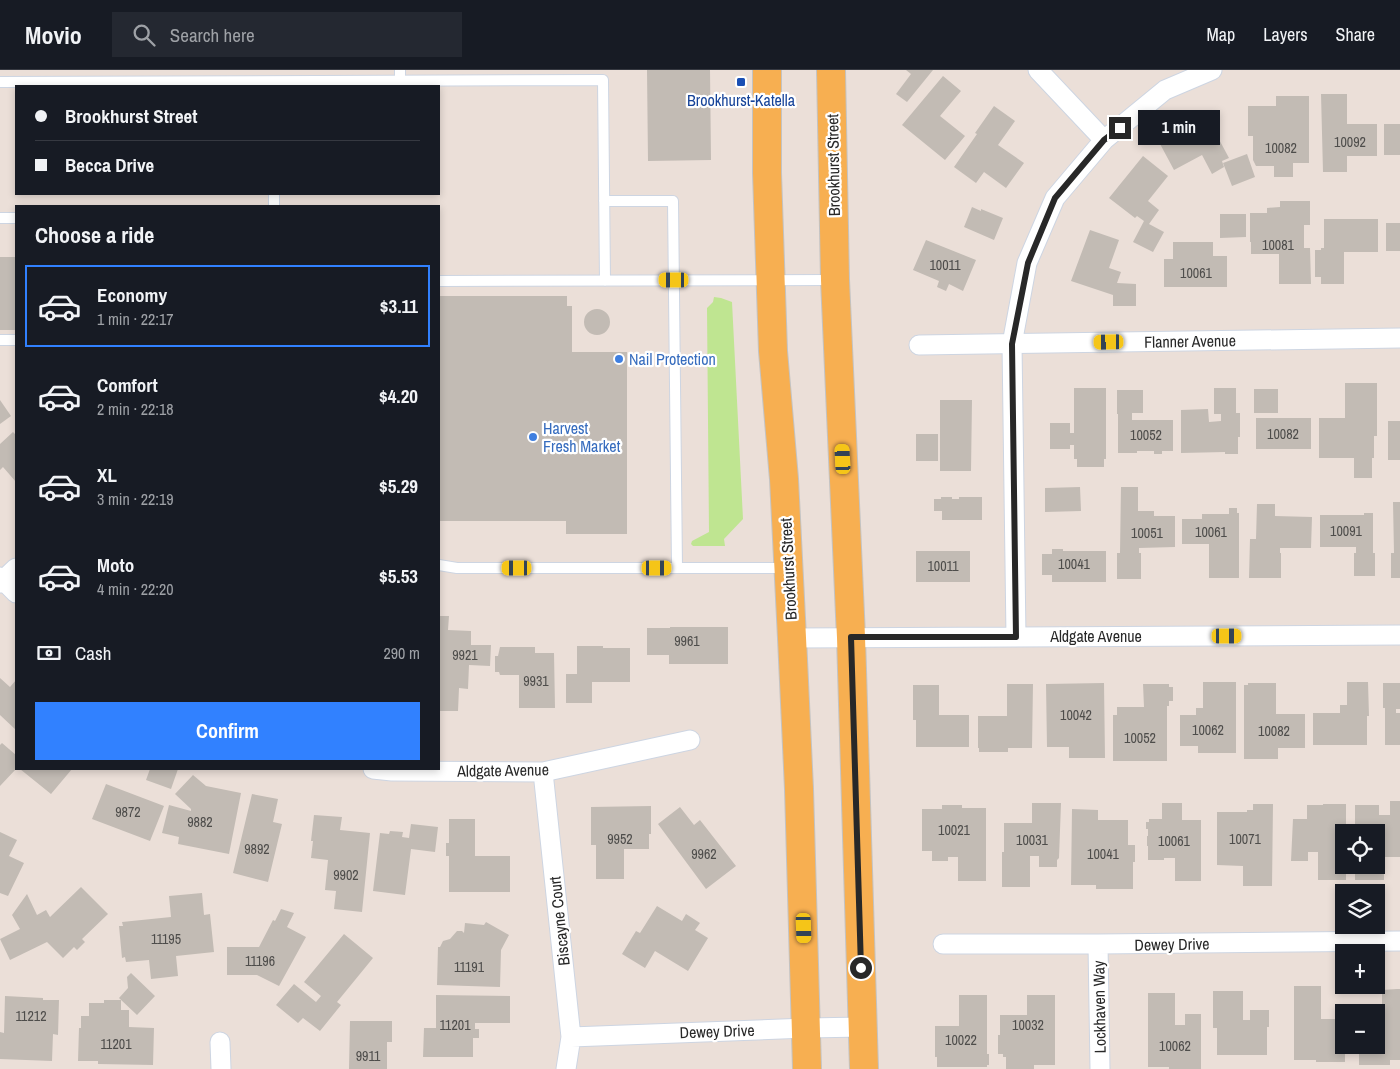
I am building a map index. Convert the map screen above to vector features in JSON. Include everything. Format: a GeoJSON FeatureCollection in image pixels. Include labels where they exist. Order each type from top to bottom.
{"type":"FeatureCollection","features":[{"type":"Feature","properties":{"kind":"main road","name":"Brookhurst Street"},"geometry":{"type":"LineString","coordinates":[[767,70],[773,351],[784,480],[792,638],[799,789],[807,1069]]}},
{"type":"Feature","properties":{"kind":"main road","name":"Brookhurst Street"},"geometry":{"type":"LineString","coordinates":[[831,70],[835,280],[851,637],[864,1069]]}},
{"type":"Feature","properties":{"kind":"street"},"geometry":{"type":"LineString","coordinates":[[1038,70],[1104,140]]}},
{"type":"Feature","properties":{"kind":"street"},"geometry":{"type":"LineString","coordinates":[[1016,637],[1012,344],[1028,263],[1055,198],[1104,140],[1165,90],[1212,70]]}},
{"type":"Feature","properties":{"kind":"street","name":"Flanner Avenue"},"geometry":{"type":"LineString","coordinates":[[919,345],[1400,338]]}},
{"type":"Feature","properties":{"kind":"street","name":"Aldgate Avenue"},"geometry":{"type":"LineString","coordinates":[[792,638],[1400,635]]}},
{"type":"Feature","properties":{"kind":"street","name":"Aldgate Avenue"},"geometry":{"type":"LineString","coordinates":[[382,770],[543,772],[690,740]]}},
{"type":"Feature","properties":{"kind":"street","name":"Biscayne Court"},"geometry":{"type":"LineString","coordinates":[[543,772],[571,1037],[566,1069]]}},
{"type":"Feature","properties":{"kind":"street","name":"Dewey Drive"},"geometry":{"type":"LineString","coordinates":[[943,944],[1400,941]]}},
{"type":"Feature","properties":{"kind":"street","name":"Lockhaven Way"},"geometry":{"type":"LineString","coordinates":[[1098,944],[1100,1069]]}},
{"type":"Feature","properties":{"kind":"street","name":"Dewey Drive"},"geometry":{"type":"LineString","coordinates":[[571,1037],[863,1027]]}},
{"type":"Feature","properties":{"kind":"street"},"geometry":{"type":"LineString","coordinates":[[220,1042],[221,1069]]}},
{"type":"Feature","properties":{"kind":"lane"},"geometry":{"type":"LineString","coordinates":[[161,70],[161,81]]}},
{"type":"Feature","properties":{"kind":"lane"},"geometry":{"type":"LineString","coordinates":[[0,82],[161,81],[400,75],[461,75],[603,80],[605,280]]}},
{"type":"Feature","properties":{"kind":"lane"},"geometry":{"type":"LineString","coordinates":[[604,201],[673,202],[677,568]]}},
{"type":"Feature","properties":{"kind":"lane"},"geometry":{"type":"LineString","coordinates":[[0,218],[15,218]]}},
{"type":"Feature","properties":{"kind":"lane"},"geometry":{"type":"LineString","coordinates":[[440,281],[835,280]]}},
{"type":"Feature","properties":{"kind":"lane"},"geometry":{"type":"LineString","coordinates":[[0,340],[15,340]]}},
{"type":"Feature","properties":{"kind":"lane"},"geometry":{"type":"LineString","coordinates":[[440,565],[457,568],[788,568]]}},
{"type":"Feature","properties":{"kind":"green space"},"geometry":{"type":"Polygon","coordinates":[[[714,297],[732,302],[743,519],[724,539],[725,546],[693,546],[691,544],[692,541],[709,532],[707,308],[713,302],[714,297]]]}},
{"type":"Feature","properties":{"kind":"building"},"geometry":{"type":"Polygon","coordinates":[[[647,70],[710,70],[711,160],[648,161],[647,70]]]}},
{"type":"Feature","properties":{"kind":"building"},"geometry":{"type":"Polygon","coordinates":[[[906,70],[933,70],[907,102],[896,94],[911,74],[906,70]]]}},
{"type":"Feature","properties":{"kind":"building"},"geometry":{"type":"Polygon","coordinates":[[[943,76],[961,91],[940,116],[965,136],[945,160],[902,125],[943,76]]]}},
{"type":"Feature","properties":{"kind":"building"},"geometry":{"type":"Polygon","coordinates":[[[1321,94],[1347,94],[1347,124],[1377,124],[1377,156],[1347,156],[1347,172],[1323,172],[1321,94]]]}},
{"type":"Feature","properties":{"kind":"building"},"geometry":{"type":"Polygon","coordinates":[[[1276,96],[1309,96],[1309,163],[1293,163],[1293,177],[1274,177],[1274,166],[1256,166],[1253,160],[1253,136],[1248,136],[1248,106],[1276,106],[1276,96]]]}},
{"type":"Feature","properties":{"kind":"building"},"geometry":{"type":"Polygon","coordinates":[[[994,106],[1015,121],[998,145],[1024,163],[1006,188],[984,172],[976,183],[954,167],[994,106]]]}},
{"type":"Feature","properties":{"kind":"building"},"geometry":{"type":"Polygon","coordinates":[[[1207,117],[1229,158],[1222,161],[1224,167],[1212,174],[1202,155],[1174,170],[1159,142],[1207,117]]]}},
{"type":"Feature","properties":{"kind":"building"},"geometry":{"type":"Polygon","coordinates":[[[1384,124],[1400,124],[1400,155],[1384,155],[1384,124]]]}},
{"type":"Feature","properties":{"kind":"building"},"geometry":{"type":"Polygon","coordinates":[[[1247,154],[1255,177],[1232,186],[1223,163],[1247,154]]]}},
{"type":"Feature","properties":{"kind":"building"},"geometry":{"type":"Polygon","coordinates":[[[1143,156],[1168,176],[1148,201],[1159,210],[1149,224],[1164,232],[1153,252],[1133,242],[1144,221],[1137,216],[1135,218],[1109,198],[1143,156]]]}},
{"type":"Feature","properties":{"kind":"building"},"geometry":{"type":"Polygon","coordinates":[[[1280,201],[1310,201],[1310,225],[1304,225],[1304,248],[1310,248],[1311,284],[1279,284],[1279,254],[1251,254],[1250,213],[1267,213],[1267,208],[1280,207],[1280,201]]]}},
{"type":"Feature","properties":{"kind":"building"},"geometry":{"type":"Polygon","coordinates":[[[972,207],[1003,218],[994,240],[964,227],[972,207]]]}},
{"type":"Feature","properties":{"kind":"building"},"geometry":{"type":"Polygon","coordinates":[[[1220,214],[1246,214],[1246,237],[1220,238],[1220,214]]]}},
{"type":"Feature","properties":{"kind":"building"},"geometry":{"type":"Polygon","coordinates":[[[1324,219],[1378,219],[1378,252],[1344,252],[1344,284],[1321,284],[1321,277],[1315,277],[1315,250],[1324,248],[1324,219]]]}},
{"type":"Feature","properties":{"kind":"building"},"geometry":{"type":"Polygon","coordinates":[[[1386,223],[1400,223],[1400,251],[1386,251],[1386,223]]]}},
{"type":"Feature","properties":{"kind":"building"},"geometry":{"type":"Polygon","coordinates":[[[1090,230],[1119,240],[1109,268],[1121,272],[1117,283],[1136,284],[1136,306],[1113,306],[1113,295],[1071,281],[1090,230]]]}},
{"type":"Feature","properties":{"kind":"building"},"geometry":{"type":"Polygon","coordinates":[[[926,240],[976,260],[963,291],[949,284],[946,291],[937,287],[939,281],[913,270],[926,240]]]}},
{"type":"Feature","properties":{"kind":"building"},"geometry":{"type":"Polygon","coordinates":[[[1173,242],[1213,242],[1213,256],[1227,256],[1227,287],[1164,287],[1164,259],[1173,259],[1173,242]]]}},
{"type":"Feature","properties":{"kind":"building"},"geometry":{"type":"Polygon","coordinates":[[[0,257],[15,257],[15,330],[0,330],[0,257]]]}},
{"type":"Feature","properties":{"kind":"building","name":"Harvest Fresh Market"},"geometry":{"type":"Polygon","coordinates":[[[440,296],[567,296],[567,306],[572,306],[572,352],[627,352],[627,534],[566,534],[566,521],[440,521],[440,296]]]}},
{"type":"Feature","properties":{"kind":"building"},"geometry":{"type":"Polygon","coordinates":[[[597,309],[606,313],[610,322],[606,331],[597,335],[588,331],[584,322],[588,313],[597,309]]]}},
{"type":"Feature","properties":{"kind":"building"},"geometry":{"type":"Polygon","coordinates":[[[1345,383],[1377,383],[1377,436],[1374,436],[1372,478],[1354,478],[1354,458],[1319,458],[1319,418],[1345,418],[1345,383]]]}},
{"type":"Feature","properties":{"kind":"building"},"geometry":{"type":"Polygon","coordinates":[[[1074,388],[1106,388],[1106,459],[1104,459],[1104,467],[1077,467],[1077,459],[1074,459],[1074,445],[1070,445],[1070,449],[1050,449],[1050,423],[1070,423],[1070,433],[1074,433],[1074,388]]]}},
{"type":"Feature","properties":{"kind":"building"},"geometry":{"type":"Polygon","coordinates":[[[1214,388],[1236,388],[1236,413],[1240,413],[1238,454],[1225,454],[1225,452],[1181,453],[1181,410],[1208,409],[1209,422],[1221,421],[1221,414],[1214,414],[1214,388]]]}},
{"type":"Feature","properties":{"kind":"building"},"geometry":{"type":"Polygon","coordinates":[[[1254,389],[1278,389],[1278,413],[1254,413],[1254,389]]]}},
{"type":"Feature","properties":{"kind":"building"},"geometry":{"type":"Polygon","coordinates":[[[1117,390],[1143,390],[1143,413],[1132,413],[1132,420],[1173,420],[1173,451],[1162,451],[1162,454],[1154,454],[1154,451],[1118,453],[1117,390]]]}},
{"type":"Feature","properties":{"kind":"building"},"geometry":{"type":"Polygon","coordinates":[[[0,400],[11,416],[0,424],[0,400]]]}},
{"type":"Feature","properties":{"kind":"building"},"geometry":{"type":"Polygon","coordinates":[[[940,400],[972,400],[971,471],[940,471],[940,400]]]}},
{"type":"Feature","properties":{"kind":"building"},"geometry":{"type":"Polygon","coordinates":[[[1256,418],[1311,418],[1311,449],[1256,449],[1256,418]]]}},
{"type":"Feature","properties":{"kind":"building"},"geometry":{"type":"Polygon","coordinates":[[[1388,421],[1400,421],[1400,460],[1388,460],[1388,421]]]}},
{"type":"Feature","properties":{"kind":"building"},"geometry":{"type":"Polygon","coordinates":[[[13,432],[15,434],[15,481],[3,467],[0,470],[0,444],[13,432]]]}},
{"type":"Feature","properties":{"kind":"building"},"geometry":{"type":"Polygon","coordinates":[[[916,434],[938,434],[938,461],[916,461],[916,434]]]}},
{"type":"Feature","properties":{"kind":"building"},"geometry":{"type":"Polygon","coordinates":[[[1080,487],[1081,511],[1045,512],[1045,488],[1080,487]]]}},
{"type":"Feature","properties":{"kind":"building"},"geometry":{"type":"Polygon","coordinates":[[[1121,487],[1138,487],[1138,511],[1154,511],[1154,516],[1175,516],[1175,547],[1139,548],[1139,553],[1141,553],[1141,579],[1117,579],[1117,553],[1120,553],[1121,487]]]}},
{"type":"Feature","properties":{"kind":"building"},"geometry":{"type":"Polygon","coordinates":[[[941,497],[959,499],[959,497],[982,497],[982,520],[942,520],[942,511],[934,511],[934,499],[941,499],[941,497]]]}},
{"type":"Feature","properties":{"kind":"building"},"geometry":{"type":"Polygon","coordinates":[[[1393,502],[1400,502],[1400,578],[1391,578],[1391,553],[1394,553],[1393,502]]]}},
{"type":"Feature","properties":{"kind":"building"},"geometry":{"type":"Polygon","coordinates":[[[1257,504],[1275,504],[1275,516],[1312,517],[1311,548],[1280,548],[1281,578],[1249,578],[1250,539],[1256,539],[1257,504]]]}},
{"type":"Feature","properties":{"kind":"building"},"geometry":{"type":"Polygon","coordinates":[[[1229,508],[1237,508],[1237,513],[1239,513],[1239,578],[1209,578],[1209,544],[1182,544],[1182,519],[1202,519],[1202,514],[1229,514],[1229,508]]]}},
{"type":"Feature","properties":{"kind":"building"},"geometry":{"type":"Polygon","coordinates":[[[1364,513],[1373,513],[1375,576],[1354,576],[1354,553],[1356,553],[1356,547],[1320,547],[1320,515],[1364,515],[1364,513]]]}},
{"type":"Feature","properties":{"kind":"building"},"geometry":{"type":"Polygon","coordinates":[[[1052,549],[1063,549],[1063,551],[1106,551],[1106,582],[1052,582],[1052,575],[1042,575],[1042,554],[1052,554],[1052,549]]]}},
{"type":"Feature","properties":{"kind":"building"},"geometry":{"type":"Polygon","coordinates":[[[916,551],[970,551],[970,582],[916,582],[916,551]]]}},
{"type":"Feature","properties":{"kind":"building"},"geometry":{"type":"Polygon","coordinates":[[[440,616],[449,616],[448,630],[471,631],[471,645],[491,645],[490,666],[469,665],[468,689],[459,688],[458,711],[440,711],[440,616]]]}},
{"type":"Feature","properties":{"kind":"building"},"geometry":{"type":"Polygon","coordinates":[[[728,627],[728,664],[669,664],[669,655],[647,655],[647,628],[728,627]]]}},
{"type":"Feature","properties":{"kind":"building"},"geometry":{"type":"Polygon","coordinates":[[[577,646],[630,648],[630,682],[592,682],[592,703],[566,703],[566,674],[577,674],[577,646]]]}},
{"type":"Feature","properties":{"kind":"building"},"geometry":{"type":"Polygon","coordinates":[[[500,647],[535,647],[535,653],[554,653],[555,708],[519,708],[519,675],[500,675],[499,672],[495,672],[495,656],[498,656],[500,647]]]}},
{"type":"Feature","properties":{"kind":"building"},"geometry":{"type":"Polygon","coordinates":[[[0,678],[10,687],[15,681],[15,729],[0,715],[0,678]]]}},
{"type":"Feature","properties":{"kind":"building"},"geometry":{"type":"Polygon","coordinates":[[[1203,682],[1236,682],[1236,753],[1198,753],[1198,746],[1180,746],[1180,715],[1196,715],[1196,708],[1203,708],[1203,682]]]}},
{"type":"Feature","properties":{"kind":"building"},"geometry":{"type":"Polygon","coordinates":[[[1347,682],[1368,682],[1369,716],[1367,716],[1367,745],[1313,745],[1313,713],[1340,713],[1340,705],[1347,705],[1347,682]]]}},
{"type":"Feature","properties":{"kind":"building"},"geometry":{"type":"Polygon","coordinates":[[[1104,683],[1105,758],[1069,758],[1069,747],[1047,747],[1046,684],[1104,683]]]}},
{"type":"Feature","properties":{"kind":"building"},"geometry":{"type":"Polygon","coordinates":[[[1248,683],[1276,683],[1276,714],[1305,714],[1305,748],[1278,748],[1278,759],[1244,759],[1244,685],[1248,685],[1248,683]]]}},
{"type":"Feature","properties":{"kind":"building"},"geometry":{"type":"Polygon","coordinates":[[[1383,683],[1400,683],[1400,709],[1396,709],[1396,713],[1400,713],[1400,745],[1385,745],[1383,683]]]}},
{"type":"Feature","properties":{"kind":"building"},"geometry":{"type":"Polygon","coordinates":[[[1007,684],[1033,684],[1032,748],[1008,748],[1008,752],[979,752],[978,716],[1007,716],[1007,684]]]}},
{"type":"Feature","properties":{"kind":"building"},"geometry":{"type":"Polygon","coordinates":[[[1143,684],[1169,684],[1169,687],[1173,687],[1173,701],[1169,701],[1169,706],[1167,706],[1167,761],[1113,761],[1113,715],[1117,715],[1117,707],[1144,707],[1143,684]]]}},
{"type":"Feature","properties":{"kind":"building"},"geometry":{"type":"Polygon","coordinates":[[[913,685],[939,685],[939,715],[969,715],[969,747],[916,747],[916,720],[913,720],[913,685]]]}},
{"type":"Feature","properties":{"kind":"building"},"geometry":{"type":"Polygon","coordinates":[[[2,743],[15,754],[15,770],[0,786],[0,745],[2,743]]]}},
{"type":"Feature","properties":{"kind":"building"},"geometry":{"type":"Polygon","coordinates":[[[21,770],[71,770],[51,794],[21,770]]]}},
{"type":"Feature","properties":{"kind":"building"},"geometry":{"type":"Polygon","coordinates":[[[150,770],[178,770],[171,789],[146,780],[150,770]]]}},
{"type":"Feature","properties":{"kind":"building"},"geometry":{"type":"Polygon","coordinates":[[[193,775],[206,786],[241,793],[229,854],[178,844],[179,837],[162,833],[169,805],[191,811],[175,794],[193,775]]]}},
{"type":"Feature","properties":{"kind":"building"},"geometry":{"type":"Polygon","coordinates":[[[106,784],[164,806],[150,841],[92,819],[106,784]]]}},
{"type":"Feature","properties":{"kind":"building"},"geometry":{"type":"Polygon","coordinates":[[[252,794],[278,799],[273,822],[282,824],[268,882],[233,873],[252,794]]]}},
{"type":"Feature","properties":{"kind":"building"},"geometry":{"type":"Polygon","coordinates":[[[1390,801],[1400,801],[1400,857],[1385,857],[1385,824],[1355,824],[1355,805],[1379,805],[1379,815],[1390,815],[1390,801]]]}},
{"type":"Feature","properties":{"kind":"building"},"geometry":{"type":"Polygon","coordinates":[[[1032,803],[1061,803],[1057,867],[1039,867],[1039,856],[1030,856],[1030,887],[1002,887],[1004,823],[1032,823],[1032,803]]]}},
{"type":"Feature","properties":{"kind":"building"},"geometry":{"type":"Polygon","coordinates":[[[1162,803],[1182,803],[1182,820],[1201,820],[1201,881],[1175,881],[1175,858],[1148,860],[1148,829],[1146,829],[1146,822],[1149,822],[1149,819],[1162,819],[1162,803]]]}},
{"type":"Feature","properties":{"kind":"building"},"geometry":{"type":"Polygon","coordinates":[[[1253,804],[1273,804],[1272,886],[1243,886],[1243,866],[1217,865],[1217,812],[1247,812],[1247,810],[1253,810],[1253,804]]]}},
{"type":"Feature","properties":{"kind":"building"},"geometry":{"type":"Polygon","coordinates":[[[1346,804],[1346,824],[1335,824],[1335,874],[1346,874],[1346,880],[1318,880],[1318,852],[1308,852],[1308,861],[1291,861],[1293,819],[1307,819],[1307,805],[1346,804]]]}},
{"type":"Feature","properties":{"kind":"building"},"geometry":{"type":"Polygon","coordinates":[[[942,805],[962,805],[962,808],[986,808],[986,881],[958,881],[958,857],[948,857],[948,861],[932,861],[932,851],[922,851],[922,809],[942,809],[942,805]]]}},
{"type":"Feature","properties":{"kind":"building"},"geometry":{"type":"Polygon","coordinates":[[[651,806],[649,849],[624,849],[624,879],[596,879],[596,845],[591,845],[591,807],[651,806]]]}},
{"type":"Feature","properties":{"kind":"building"},"geometry":{"type":"Polygon","coordinates":[[[680,807],[694,825],[700,820],[736,866],[706,889],[658,824],[680,807]]]}},
{"type":"Feature","properties":{"kind":"building"},"geometry":{"type":"Polygon","coordinates":[[[1072,809],[1098,810],[1098,820],[1128,820],[1128,845],[1135,845],[1133,889],[1096,889],[1096,885],[1071,885],[1072,809]]]}},
{"type":"Feature","properties":{"kind":"building"},"geometry":{"type":"Polygon","coordinates":[[[314,815],[342,817],[340,830],[370,833],[362,912],[334,909],[336,891],[325,890],[328,860],[311,858],[314,815]]]}},
{"type":"Feature","properties":{"kind":"building"},"geometry":{"type":"Polygon","coordinates":[[[449,819],[475,819],[475,856],[510,856],[510,892],[449,892],[449,856],[446,856],[446,843],[449,843],[449,819]]]}},
{"type":"Feature","properties":{"kind":"building"},"geometry":{"type":"Polygon","coordinates":[[[411,824],[438,827],[435,852],[411,849],[405,895],[373,891],[380,833],[389,834],[390,831],[403,832],[402,837],[409,838],[411,824]]]}},
{"type":"Feature","properties":{"kind":"building"},"geometry":{"type":"Polygon","coordinates":[[[0,832],[17,840],[9,856],[24,863],[8,896],[0,893],[0,832]]]}},
{"type":"Feature","properties":{"kind":"building"},"geometry":{"type":"Polygon","coordinates":[[[1355,874],[1384,874],[1384,880],[1355,880],[1355,874]]]}},
{"type":"Feature","properties":{"kind":"building"},"geometry":{"type":"Polygon","coordinates":[[[81,887],[108,914],[82,939],[85,942],[77,950],[74,947],[63,958],[47,942],[10,960],[0,939],[20,929],[12,915],[27,894],[37,915],[46,910],[50,917],[81,887]]]}},
{"type":"Feature","properties":{"kind":"building"},"geometry":{"type":"Polygon","coordinates":[[[202,893],[204,915],[210,914],[214,952],[176,956],[178,976],[151,979],[149,960],[126,962],[125,957],[122,958],[119,926],[123,926],[122,922],[171,917],[169,896],[202,893]]]}},
{"type":"Feature","properties":{"kind":"building"},"geometry":{"type":"Polygon","coordinates":[[[657,906],[682,921],[686,914],[700,923],[695,930],[708,938],[688,971],[655,951],[645,968],[622,954],[636,931],[640,933],[657,906]]]}},
{"type":"Feature","properties":{"kind":"building"},"geometry":{"type":"Polygon","coordinates":[[[281,909],[294,913],[287,927],[306,937],[279,986],[257,975],[227,975],[227,947],[259,947],[281,909]]]}},
{"type":"Feature","properties":{"kind":"building"},"geometry":{"type":"Polygon","coordinates":[[[486,922],[509,935],[501,950],[500,987],[437,985],[438,947],[440,947],[443,941],[450,939],[457,931],[464,933],[465,923],[484,925],[486,922]]]}},
{"type":"Feature","properties":{"kind":"building"},"geometry":{"type":"Polygon","coordinates":[[[344,934],[373,958],[337,1002],[341,1005],[320,1031],[303,1018],[298,1023],[276,1005],[294,984],[316,1002],[321,996],[304,982],[344,934]]]}},
{"type":"Feature","properties":{"kind":"building"},"geometry":{"type":"Polygon","coordinates":[[[131,973],[155,996],[137,1015],[119,998],[128,988],[127,977],[131,973]]]}},
{"type":"Feature","properties":{"kind":"building"},"geometry":{"type":"Polygon","coordinates":[[[1294,986],[1321,986],[1321,1019],[1335,1019],[1335,1054],[1345,1054],[1345,1062],[1294,1060],[1294,986]]]}},
{"type":"Feature","properties":{"kind":"building"},"geometry":{"type":"Polygon","coordinates":[[[1400,989],[1400,1060],[1390,1060],[1390,1065],[1359,1065],[1359,1054],[1385,1054],[1385,1004],[1382,1004],[1382,994],[1385,994],[1385,990],[1400,989]]]}},
{"type":"Feature","properties":{"kind":"building"},"geometry":{"type":"Polygon","coordinates":[[[1213,991],[1243,991],[1243,1020],[1250,1020],[1250,1010],[1269,1010],[1267,1055],[1217,1055],[1217,1028],[1213,1028],[1213,991]]]}},
{"type":"Feature","properties":{"kind":"building"},"geometry":{"type":"Polygon","coordinates":[[[1148,993],[1175,993],[1175,1025],[1185,1025],[1185,1014],[1201,1014],[1201,1069],[1148,1067],[1148,993]]]}},
{"type":"Feature","properties":{"kind":"building"},"geometry":{"type":"Polygon","coordinates":[[[436,995],[510,996],[510,1023],[475,1023],[475,1029],[479,1029],[479,1038],[473,1038],[473,1057],[423,1057],[424,1028],[436,1028],[436,995]]]}},
{"type":"Feature","properties":{"kind":"building"},"geometry":{"type":"Polygon","coordinates":[[[959,995],[987,995],[987,1054],[989,1054],[989,1065],[987,1067],[937,1067],[937,1057],[935,1057],[935,1026],[959,1026],[959,995]]]}},
{"type":"Feature","properties":{"kind":"building"},"geometry":{"type":"Polygon","coordinates":[[[1027,995],[1055,995],[1055,1065],[1034,1065],[1034,1069],[1006,1069],[1006,1057],[1003,1057],[1003,1054],[998,1054],[1000,1015],[1027,1015],[1027,995]]]}},
{"type":"Feature","properties":{"kind":"building"},"geometry":{"type":"Polygon","coordinates":[[[5,996],[59,1000],[58,1035],[53,1034],[52,1061],[0,1059],[0,1032],[4,1033],[5,996]]]}},
{"type":"Feature","properties":{"kind":"building"},"geometry":{"type":"Polygon","coordinates":[[[104,1000],[121,1000],[121,1010],[129,1010],[129,1027],[154,1028],[153,1065],[98,1064],[98,1061],[78,1061],[81,1016],[89,1016],[89,1003],[104,1003],[104,1000]]]}},
{"type":"Feature","properties":{"kind":"building"},"geometry":{"type":"Polygon","coordinates":[[[350,1021],[392,1021],[392,1042],[387,1042],[387,1069],[349,1069],[350,1021]]]}},
{"type":"Feature","properties":{"kind":"place","name":"Brookhurst-Katella"},"geometry":{"type":"Point","coordinates":[741,82]}},
{"type":"Feature","properties":{"kind":"place","name":"Nail Protection"},"geometry":{"type":"Point","coordinates":[619,359]}},
{"type":"Feature","properties":{"kind":"place","name":"Harvest Fresh Market"},"geometry":{"type":"Point","coordinates":[533,437]}},
{"type":"Feature","properties":{"kind":"route"},"geometry":{"type":"LineString","coordinates":[[861,968],[851,637],[1016,637],[1012,344],[1028,263],[1055,198],[1104,140],[1120,128]]}}]}
